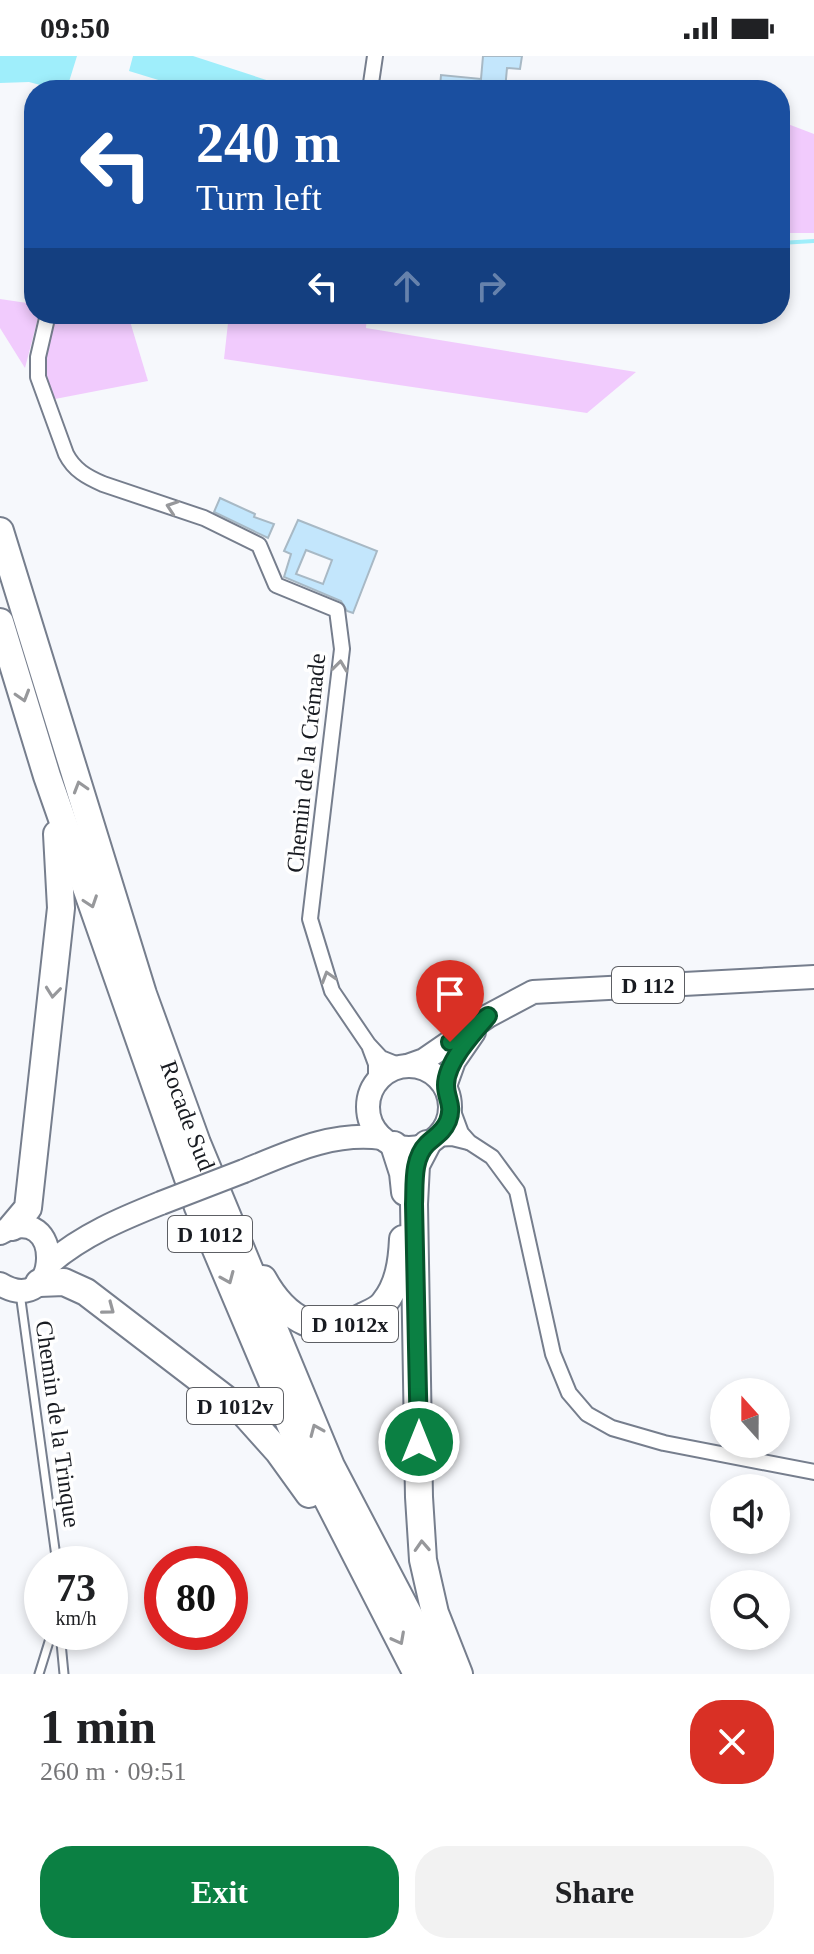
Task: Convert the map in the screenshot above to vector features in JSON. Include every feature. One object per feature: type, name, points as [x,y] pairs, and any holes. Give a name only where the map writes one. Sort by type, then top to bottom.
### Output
[{"type":"highway","name":"Rocade Sud","points":[[0,531],[143,994],[226,1217],[331,1466],[440,1674]]},
{"type":"highway","name":"Rocade Sud","points":[[0,622],[47,776],[198,1207],[295,1436],[417,1674]]},
{"type":"highway","points":[[15,1230],[28,1208],[61,908],[59,843],[47,776]]},
{"type":"highway","name":"D 1012x","points":[[226,1217],[274,1298],[297,1318],[322,1328],[348,1325],[383,1305],[402,1263],[406,1202],[403,1173],[388,1142]]},
{"type":"highway","points":[[431,1142],[416,1165],[414,1204],[421,1528],[423,1560],[435,1613],[459,1674]]},
{"type":"highway","name":"D 1012v","points":[[19,1283],[64,1282],[86,1292],[244,1413],[290,1466],[376,1596]]},
{"type":"main road","name":"D 112","points":[[406,1066],[436,1053],[488,1016],[533,992],[814,978]]},
{"type":"main road","name":"D 112","points":[[448,1096],[462,1049],[488,1016]]},
{"type":"main road","points":[[19,1283],[69,1247],[110,1223],[311,1144],[349,1121],[392,1069],[406,1066],[430,1071],[448,1096],[443,1130],[431,1142],[416,1148],[357,1137],[311,1144]]},
{"type":"main road","points":[[373,1089],[370,1119],[388,1142]]},
{"type":"main road","points":[[15,1230],[66,1232],[110,1223]]},
{"type":"main road","points":[[15,1230],[45,1241],[19,1283]]},
{"type":"street","points":[[371,80],[375,56]]},
{"type":"street","name":"Chemin de la Crémade","points":[[46,324],[37,369],[40,387],[69,460],[80,472],[103,484],[204,518],[259,545],[276,585],[337,610],[342,649],[310,919],[332,991],[368,1044]]},
{"type":"street","points":[[368,1044],[381,1058],[406,1066]]},
{"type":"street","points":[[368,1044],[376,1064],[373,1089]]},
{"type":"street","points":[[448,1096],[455,1122],[469,1142]]},
{"type":"street","points":[[431,1142],[452,1138],[469,1142],[492,1157],[517,1191],[553,1354],[569,1393],[587,1414],[612,1428],[664,1443],[814,1472]]},
{"type":"lane","name":"Chemin de la Trinque","points":[[19,1283],[55,1546]]},
{"type":"lane","points":[[39,1674],[46,1650]]},
{"type":"lane","points":[[62,1650],[64,1674]]},
{"type":"shaded area","points":[[790,125],[814,134],[814,233],[790,233]]},
{"type":"shaded area","points":[[0,299],[24,303],[24,324],[36,324],[25,368],[0,328]]},
{"type":"shaded area","points":[[49,324],[131,324],[148,381],[55,399],[47,377],[46,347]]},
{"type":"shaded area","points":[[228,324],[366,324],[366,328],[636,372],[587,413],[224,359]]},
{"type":"water","points":[[0,56],[77,56],[70,80],[0,83]]},
{"type":"water","points":[[133,56],[193,56],[266,80],[158,80],[129,71]]},
{"type":"building","points":[[483,56],[522,56],[520,69],[507,68],[506,80],[441,80],[441,75],[481,79]]},
{"type":"building","points":[[220,498],[274,524],[268,538],[214,512]]},
{"type":"building","points":[[298,520],[377,551],[353,613],[347,611],[341,601],[284,577],[291,554],[284,551]],"holes":[[[306,550],[332,560],[323,584],[296,574]]]},
{"type":"waterway","points":[[790,242],[814,241]]},
{"type":"route","points":[[419,1442],[414,1204],[416,1165],[427,1144],[443,1130],[449,1119],[451,1106],[445,1086],[454,1061],[488,1016],[450,1042]]}]
